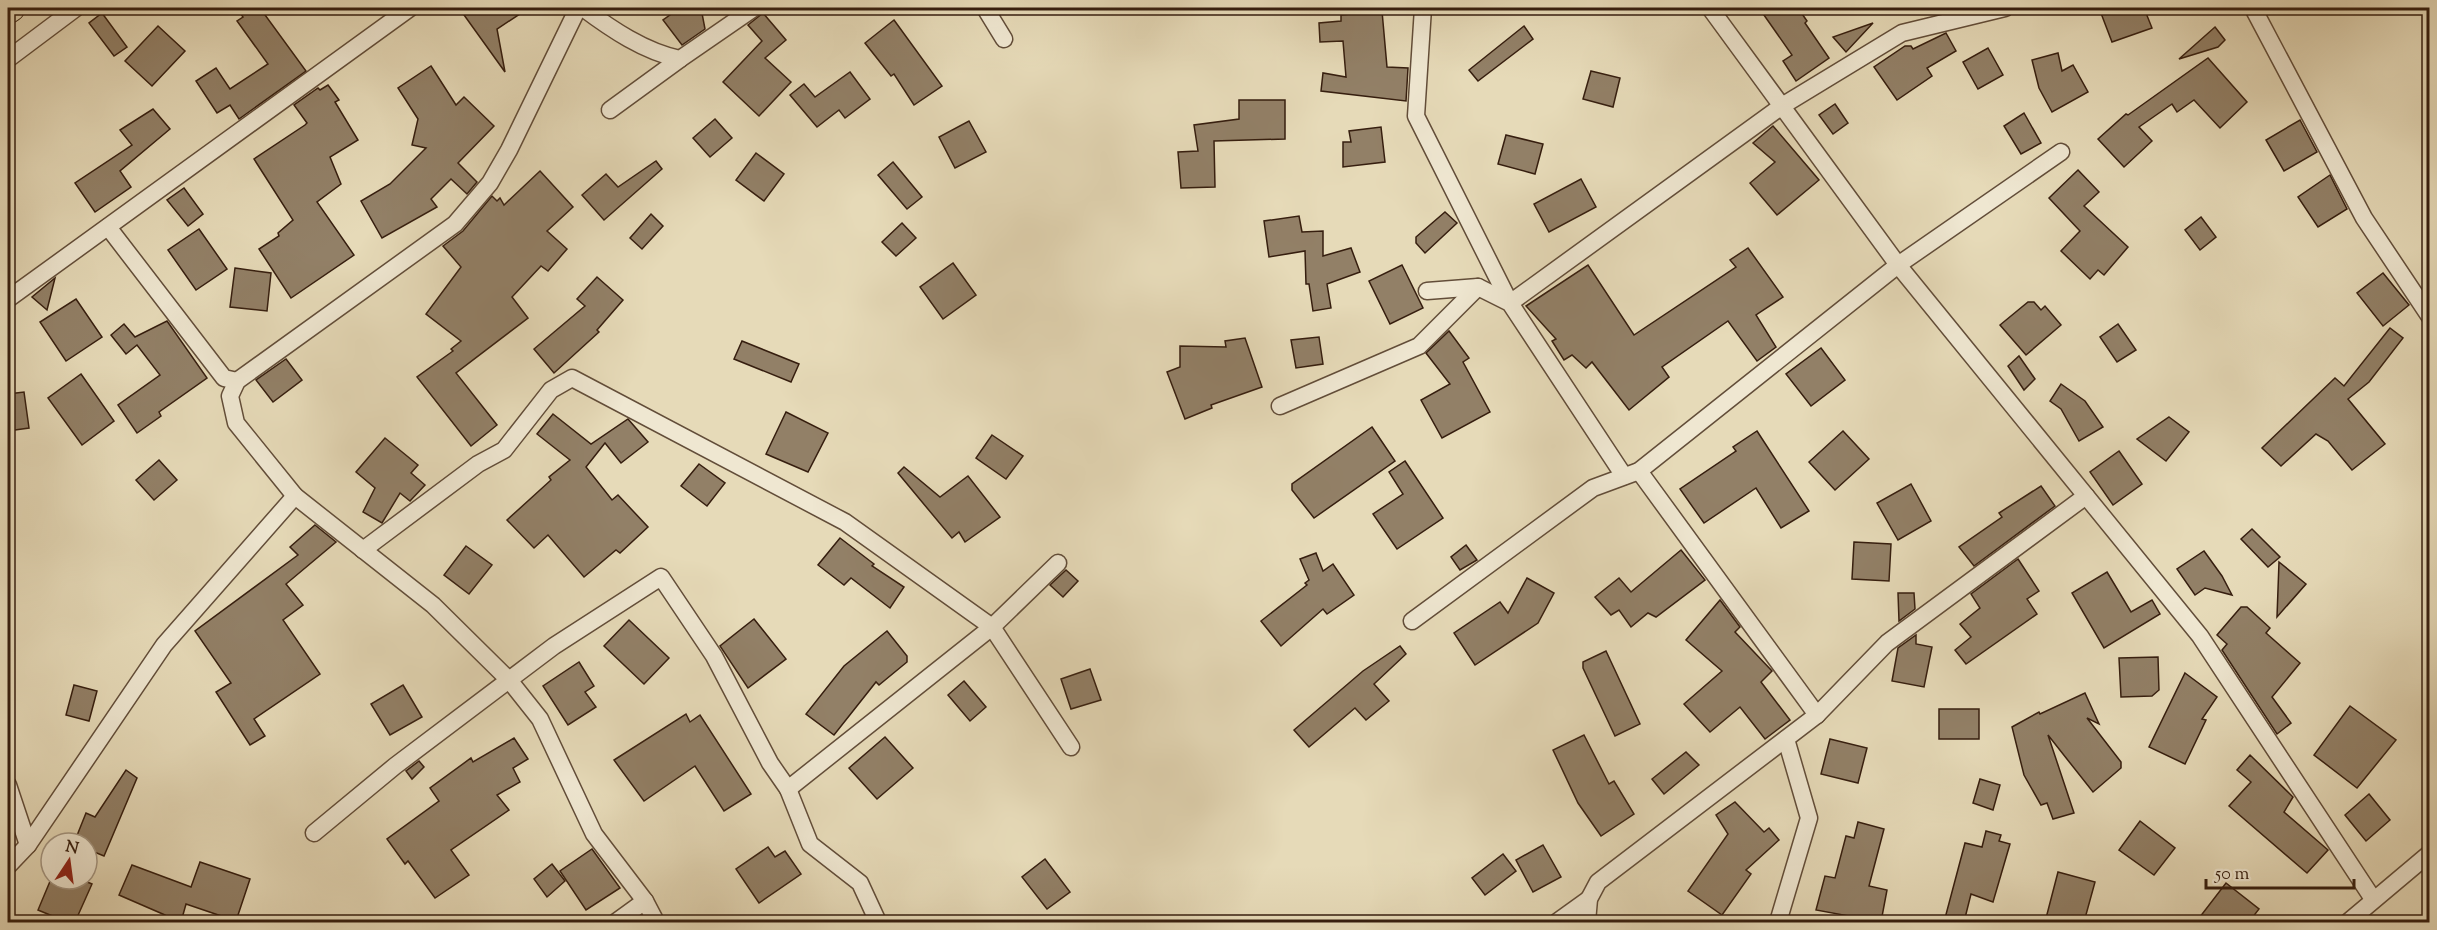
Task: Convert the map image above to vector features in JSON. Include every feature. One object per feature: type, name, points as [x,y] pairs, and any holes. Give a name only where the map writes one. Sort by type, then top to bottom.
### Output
[{"type":"street","points":[[8,59],[76,8]]},
{"type":"street","points":[[8,299],[410,8]]},
{"type":"street","points":[[578,8],[509,150],[490,183],[455,224],[237,381],[230,396],[236,423],[295,496],[433,605],[509,680],[540,719],[594,834],[645,901],[656,922]]},
{"type":"street","points":[[583,8],[608,27],[667,56],[680,59]]},
{"type":"street","points":[[610,110],[754,8]]},
{"type":"street","points":[[985,8],[1004,39]]},
{"type":"street","points":[[1423,8],[1416,116],[1510,303],[1631,474],[1817,715]]},
{"type":"street","points":[[1710,8],[1898,265],[2200,636],[2373,899]]},
{"type":"street","points":[[1510,303],[1782,106],[1902,33],[2005,8]]},
{"type":"street","points":[[2253,8],[2364,218],[2430,317]]},
{"type":"street","points":[[1412,621],[1593,488],[1631,474],[1898,265],[2061,152]]},
{"type":"street","points":[[108,227],[224,378],[237,381]]},
{"type":"street","points":[[1427,291],[1478,287],[1510,303]]},
{"type":"street","points":[[1280,406],[1419,346],[1478,287]]},
{"type":"street","points":[[363,550],[478,464],[504,450],[551,390],[572,378],[845,522],[992,627],[1071,747]]},
{"type":"street","points":[[8,866],[28,845],[164,645],[295,496]]},
{"type":"street","points":[[1587,922],[1589,899],[1598,882],[1817,715],[1887,643],[2086,496]]},
{"type":"street","points":[[788,789],[992,627],[1058,563]]},
{"type":"street","points":[[314,833],[395,766],[554,646],[661,577],[714,656],[770,763],[788,789],[810,844],[860,883],[878,922]]},
{"type":"street","points":[[1778,922],[1809,818],[1786,739]]},
{"type":"street","points":[[8,785],[28,845]]},
{"type":"street","points":[[2348,921],[2430,853]]},
{"type":"street","points":[[1557,922],[1589,899]]},
{"type":"street","points":[[616,922],[645,901]]},
{"type":"building","points":[[237,8],[260,8],[306,71],[239,119],[230,105],[217,113],[196,81],[216,68],[230,89],[268,64],[237,21],[243,17]]},
{"type":"building","points":[[459,8],[529,8],[497,29],[505,72]]},
{"type":"building","points":[[680,8],[701,8],[705,29],[682,45],[663,20]]},
{"type":"building","points":[[1759,8],[1798,8],[1807,21],[1805,23],[1829,58],[1796,81],[1783,61],[1792,55]]},
{"type":"building","points":[[2099,8],[2144,8],[2152,28],[2112,42]]},
{"type":"building","points":[[1382,11],[1387,67],[1408,68],[1406,101],[1321,91],[1323,73],[1346,77],[1343,41],[1320,42],[1319,23],[1341,21],[1341,15]]},
{"type":"building","points":[[102,13],[127,47],[114,56],[89,23]]},
{"type":"building","points":[[763,13],[786,40],[765,58],[791,82],[759,116],[723,82],[762,41],[748,25]]},
{"type":"building","points":[[894,20],[942,86],[914,105],[894,74],[891,76],[865,43]]},
{"type":"building","points":[[1873,23],[1846,52],[1833,37]]},
{"type":"building","points":[[158,26],[185,51],[152,86],[125,61]]},
{"type":"building","points":[[1524,26],[1533,39],[1478,81],[1469,70]]},
{"type":"building","points":[[2215,27],[2225,40],[2218,47],[2179,59]]},
{"type":"building","points":[[1946,33],[1956,51],[1927,68],[1932,76],[1897,100],[1874,67],[1905,46],[1911,46],[1913,49]]},
{"type":"building","points":[[1988,48],[2003,75],[1978,89],[1963,62]]},
{"type":"building","points":[[2058,53],[2062,71],[2073,65],[2088,92],[2052,112],[2039,88],[2032,60]]},
{"type":"building","points":[[2208,58],[2247,102],[2220,128],[2194,100],[2177,112],[2172,104],[2139,127],[2152,141],[2124,167],[2098,139],[2126,114],[2128,115]]},
{"type":"building","points":[[431,66],[456,105],[464,97],[494,126],[458,163],[477,182],[467,194],[451,179],[431,199],[437,207],[382,238],[361,201],[390,184],[426,148],[412,145],[418,119],[398,88]]},
{"type":"building","points":[[1591,71],[1620,78],[1613,107],[1583,99]]},
{"type":"building","points":[[850,72],[870,99],[845,118],[839,110],[817,127],[790,95],[804,84],[815,97]]},
{"type":"building","points":[[328,85],[339,100],[335,102],[358,140],[330,157],[341,184],[317,202],[354,255],[291,298],[259,249],[279,236],[278,233],[293,220],[254,159],[307,123],[294,105],[318,88],[320,90]]},
{"type":"building","points":[[1239,100],[1285,100],[1285,139],[1214,141],[1215,187],[1181,188],[1178,152],[1198,151],[1194,125],[1239,119]]},
{"type":"building","points":[[1835,104],[1848,123],[1833,134],[1819,115]]},
{"type":"building","points":[[153,109],[170,129],[120,171],[131,187],[95,212],[75,183],[132,145],[120,130]]},
{"type":"building","points":[[2024,113],[2041,143],[2021,154],[2004,126]]},
{"type":"building","points":[[715,119],[732,138],[710,157],[693,138]]},
{"type":"building","points":[[2300,120],[2317,152],[2284,171],[2266,140]]},
{"type":"building","points":[[969,121],[986,152],[955,168],[939,137]]},
{"type":"building","points":[[1773,126],[1819,180],[1777,215],[1750,183],[1775,162],[1753,143]]},
{"type":"building","points":[[1381,127],[1385,162],[1343,167],[1343,142],[1351,142],[1349,131]]},
{"type":"building","points":[[1506,135],[1543,144],[1535,174],[1498,164]]},
{"type":"building","points":[[756,153],[784,174],[764,201],[736,180]]},
{"type":"building","points":[[656,161],[662,169],[604,220],[582,195],[606,174],[618,187]]},
{"type":"building","points":[[893,162],[922,197],[907,209],[878,175]]},
{"type":"building","points":[[2078,170],[2099,192],[2084,206],[2128,247],[2104,275],[2098,270],[2090,279],[2061,251],[2080,231],[2049,198]]},
{"type":"building","points":[[540,171],[573,207],[547,231],[567,249],[548,271],[541,266],[512,297],[528,318],[456,373],[497,425],[471,446],[417,377],[453,351],[451,349],[461,341],[426,314],[461,267],[443,246],[463,231],[492,196],[497,201],[500,198],[504,205]]},
{"type":"building","points":[[2330,175],[2347,209],[2318,227],[2298,197]]},
{"type":"building","points":[[1581,179],[1596,207],[1549,232],[1534,204]]},
{"type":"building","points":[[184,188],[203,214],[188,226],[167,200]]},
{"type":"building","points":[[1445,212],[1457,223],[1425,253],[1416,243],[1416,237]]},
{"type":"building","points":[[651,214],[663,226],[642,249],[630,238]]},
{"type":"building","points":[[1299,216],[1302,232],[1323,231],[1323,256],[1351,248],[1360,272],[1327,284],[1331,308],[1313,311],[1309,284],[1306,284],[1305,251],[1269,257],[1264,221]]},
{"type":"building","points":[[2201,217],[2216,237],[2200,250],[2185,230]]},
{"type":"building","points":[[902,223],[916,238],[896,256],[882,242]]},
{"type":"building","points":[[199,229],[227,269],[196,290],[168,250]]},
{"type":"building","points":[[1748,248],[1783,297],[1756,315],[1776,347],[1757,361],[1728,321],[1662,367],[1669,377],[1629,410],[1592,362],[1586,368],[1572,355],[1564,360],[1552,341],[1556,339],[1526,306],[1588,265],[1634,335],[1736,267],[1730,260]]},
{"type":"building","points":[[953,263],[976,295],[943,319],[920,287]]},
{"type":"building","points":[[1402,265],[1423,308],[1390,324],[1369,281]]},
{"type":"building","points":[[235,268],[271,273],[267,311],[230,307]]},
{"type":"building","points":[[2383,273],[2409,305],[2383,326],[2357,293]]},
{"type":"building","points":[[597,277],[623,300],[597,330],[599,332],[554,373],[534,349],[585,306],[577,299]]},
{"type":"building","points":[[55,278],[47,310],[32,297]]},
{"type":"building","points":[[76,299],[102,337],[66,361],[40,322]]},
{"type":"building","points":[[2028,302],[2034,302],[2041,310],[2045,306],[2061,325],[2026,355],[2000,325]]},
{"type":"building","points":[[167,321],[207,378],[159,412],[161,416],[137,433],[118,405],[160,375],[137,345],[126,354],[111,335],[124,324],[135,337]]},
{"type":"building","points":[[2118,324],[2136,350],[2117,362],[2100,337]]},
{"type":"building","points":[[2390,328],[2403,338],[2369,382],[2348,399],[2385,444],[2352,470],[2328,441],[2316,434],[2281,466],[2262,448],[2335,378],[2344,386]]},
{"type":"building","points":[[1449,331],[1469,358],[1463,362],[1490,412],[1442,438],[1421,400],[1450,384],[1426,353]]},
{"type":"building","points":[[1319,337],[1323,364],[1296,368],[1291,340]]},
{"type":"building","points":[[1245,338],[1262,387],[1211,405],[1212,408],[1185,419],[1167,372],[1180,367],[1180,346],[1226,347],[1225,341]]},
{"type":"building","points":[[742,341],[799,364],[791,382],[734,359]]},
{"type":"building","points":[[1821,348],[1845,380],[1811,406],[1786,374]]},
{"type":"building","points":[[2019,356],[2035,379],[2024,390],[2008,366]]},
{"type":"building","points":[[286,359],[302,380],[273,402],[256,380]]},
{"type":"building","points":[[81,374],[114,421],[82,445],[48,398]]},
{"type":"building","points":[[2061,384],[2085,401],[2103,427],[2079,441],[2061,409],[2050,401]]},
{"type":"building","points":[[24,392],[29,428],[8,431],[8,394]]},
{"type":"building","points":[[786,412],[828,433],[808,472],[766,454]]},
{"type":"building","points":[[553,414],[591,444],[628,419],[648,442],[621,463],[605,443],[586,467],[612,500],[618,495],[648,527],[620,553],[616,550],[584,577],[548,535],[534,548],[507,520],[551,480],[549,477],[570,460],[537,434]]},
{"type":"building","points":[[2169,417],[2189,432],[2166,461],[2137,439]]},
{"type":"building","points":[[1372,427],[1395,461],[1314,518],[1292,490],[1292,484]]},
{"type":"building","points":[[1757,431],[1809,511],[1781,528],[1756,488],[1704,523],[1680,489],[1736,451],[1733,447]]},
{"type":"building","points":[[1843,431],[1869,459],[1835,490],[1809,462]]},
{"type":"building","points":[[992,435],[1023,456],[1006,479],[976,458]]},
{"type":"building","points":[[385,438],[418,465],[411,473],[425,485],[410,501],[400,493],[382,523],[363,512],[375,488],[356,472]]},
{"type":"building","points":[[2119,451],[2142,484],[2113,505],[2090,472]]},
{"type":"building","points":[[159,460],[177,480],[154,500],[136,480]]},
{"type":"building","points":[[1405,461],[1443,518],[1397,549],[1373,514],[1403,494],[1389,472]]},
{"type":"building","points":[[699,464],[725,483],[707,506],[681,486]]},
{"type":"building","points":[[904,467],[940,497],[968,476],[1000,517],[965,542],[959,532],[952,538],[898,473]]},
{"type":"building","points":[[1911,484],[1931,521],[1898,540],[1877,503]]},
{"type":"building","points":[[2041,486],[2055,506],[1974,566],[1959,547],[2002,517],[1999,513]]},
{"type":"building","points":[[315,525],[336,542],[286,584],[303,605],[283,620],[320,674],[254,719],[265,736],[250,745],[216,692],[231,683],[195,631],[298,555],[290,547]]},
{"type":"building","points":[[2252,529],[2280,557],[2268,567],[2241,539]]},
{"type":"building","points":[[840,538],[874,564],[872,566],[904,587],[890,608],[851,578],[844,585],[818,565]]},
{"type":"building","points":[[1854,542],[1891,544],[1889,581],[1852,579]]},
{"type":"building","points":[[1466,545],[1477,560],[1460,570],[1451,557]]},
{"type":"building","points":[[466,546],[492,565],[469,594],[444,575]]},
{"type":"building","points":[[1681,550],[1705,580],[1656,617],[1648,613],[1631,627],[1619,610],[1611,615],[1595,597],[1619,578],[1631,592]]},
{"type":"building","points":[[2204,551],[2232,595],[2205,588],[2195,595],[2177,569]]},
{"type":"building","points":[[1316,553],[1323,571],[1333,564],[1354,595],[1327,614],[1323,609],[1281,646],[1261,621],[1307,585],[1305,583],[1309,580],[1300,559]]},
{"type":"building","points":[[2018,559],[2039,591],[2027,599],[2037,614],[1966,664],[1955,650],[1971,637],[1960,624],[1980,608],[1971,594]]},
{"type":"building","points":[[2279,562],[2306,584],[2277,617]]},
{"type":"building","points":[[1066,570],[1078,581],[1063,597],[1050,585]]},
{"type":"building","points":[[2107,572],[2131,612],[2152,600],[2160,614],[2104,648],[2072,593]]},
{"type":"building","points":[[1527,578],[1554,593],[1538,623],[1475,665],[1454,633],[1500,602],[1508,613]]},
{"type":"building","points":[[1898,593],[1914,593],[1915,609],[1899,621]]},
{"type":"building","points":[[1720,600],[1740,627],[1735,632],[1772,671],[1761,682],[1790,720],[1765,739],[1740,707],[1710,732],[1684,704],[1722,671],[1686,640]]},
{"type":"building","points":[[2241,607],[2247,607],[2270,628],[2266,633],[2300,663],[2272,697],[2291,723],[2277,734],[2222,650],[2227,644],[2217,635]]},
{"type":"building","points":[[754,619],[786,659],[748,688],[720,646]]},
{"type":"building","points":[[629,620],[669,658],[644,684],[604,646]]},
{"type":"building","points":[[887,631],[907,656],[907,662],[879,685],[876,682],[834,735],[806,714],[844,666]]},
{"type":"building","points":[[1916,635],[1916,644],[1932,647],[1924,687],[1892,681],[1898,648]]},
{"type":"building","points":[[1400,646],[1406,654],[1374,684],[1389,701],[1366,720],[1355,708],[1309,747],[1294,730],[1363,671]]},
{"type":"building","points":[[1606,651],[1640,724],[1615,736],[1583,668],[1583,662]]},
{"type":"building","points":[[2158,657],[2159,690],[2152,696],[2121,697],[2119,658]]},
{"type":"building","points":[[579,662],[594,686],[585,692],[596,707],[568,725],[543,686]]},
{"type":"building","points":[[1090,669],[1101,700],[1071,709],[1061,679]]},
{"type":"building","points":[[2185,673],[2217,697],[2202,719],[2206,720],[2185,764],[2149,747]]},
{"type":"building","points":[[964,681],[986,707],[970,721],[948,695]]},
{"type":"building","points":[[74,685],[97,691],[89,721],[66,715]]},
{"type":"building","points":[[403,685],[422,717],[390,735],[371,704]]},
{"type":"building","points":[[2085,693],[2099,724],[2087,718],[2121,762],[2121,768],[2093,792],[2048,735],[2074,813],[2053,819],[2047,803],[2041,805],[2024,775],[2012,727],[2039,712],[2040,714]]},
{"type":"building","points":[[2350,706],[2396,740],[2357,788],[2314,755]]},
{"type":"building","points":[[1939,709],[1979,709],[1979,739],[1939,739]]},
{"type":"building","points":[[686,714],[690,722],[700,715],[751,794],[724,811],[695,766],[644,801],[614,760]]},
{"type":"building","points":[[1584,735],[1609,784],[1614,781],[1634,814],[1601,836],[1578,803],[1553,750]]},
{"type":"building","points":[[885,737],[913,768],[877,799],[849,768]]},
{"type":"building","points":[[514,738],[528,759],[513,768],[520,782],[497,795],[509,810],[451,850],[469,875],[435,898],[408,861],[405,864],[387,839],[439,801],[430,788],[471,758],[473,762]]},
{"type":"building","points":[[1830,739],[1867,748],[1858,783],[1821,774]]},
{"type":"building","points":[[1686,752],[1699,765],[1664,794],[1652,779]]},
{"type":"building","points":[[2250,755],[2293,797],[2284,812],[2328,850],[2307,873],[2229,806],[2251,782],[2237,770]]},
{"type":"building","points":[[419,761],[424,767],[412,779],[406,771]]},
{"type":"building","points":[[126,770],[137,778],[104,856],[99,854],[99,831],[79,831],[86,813],[95,817]]},
{"type":"building","points":[[1980,779],[2000,785],[1993,810],[1973,803]]},
{"type":"building","points":[[2369,794],[2390,820],[2366,841],[2345,815]]},
{"type":"building","points":[[1735,802],[1764,832],[1769,828],[1779,840],[1746,870],[1751,874],[1722,915],[1688,891],[1728,834],[1716,815]]},
{"type":"building","points":[[2140,821],[2175,848],[2154,875],[2119,850]]},
{"type":"building","points":[[1858,822],[1884,829],[1869,886],[1887,890],[1881,922],[1816,910],[1825,876],[1835,878],[1846,836],[1854,838]]},
{"type":"building","points":[[1986,831],[2001,835],[1999,841],[2010,844],[1993,902],[1971,894],[1964,922],[1944,922],[1965,843],[1982,847]]},
{"type":"building","points":[[1543,845],[1561,877],[1533,892],[1516,860]]},
{"type":"building","points":[[768,847],[775,857],[785,851],[801,874],[759,903],[736,869]]},
{"type":"building","points":[[592,849],[620,888],[586,910],[560,871]]},
{"type":"building","points":[[1503,854],[1516,871],[1485,895],[1472,878]]},
{"type":"building","points":[[1045,859],[1070,892],[1047,909],[1022,877]]},
{"type":"building","points":[[200,862],[250,879],[236,921],[186,904],[181,922],[163,922],[165,915],[119,895],[132,865],[191,887]]},
{"type":"building","points":[[552,864],[565,881],[547,897],[534,879]]},
{"type":"building","points":[[2058,872],[2095,882],[2084,922],[2045,922]]},
{"type":"building","points":[[2226,883],[2259,909],[2249,922],[2196,922]]},
{"type":"building","points":[[46,891],[89,891],[75,922],[67,922],[38,910]]}]
